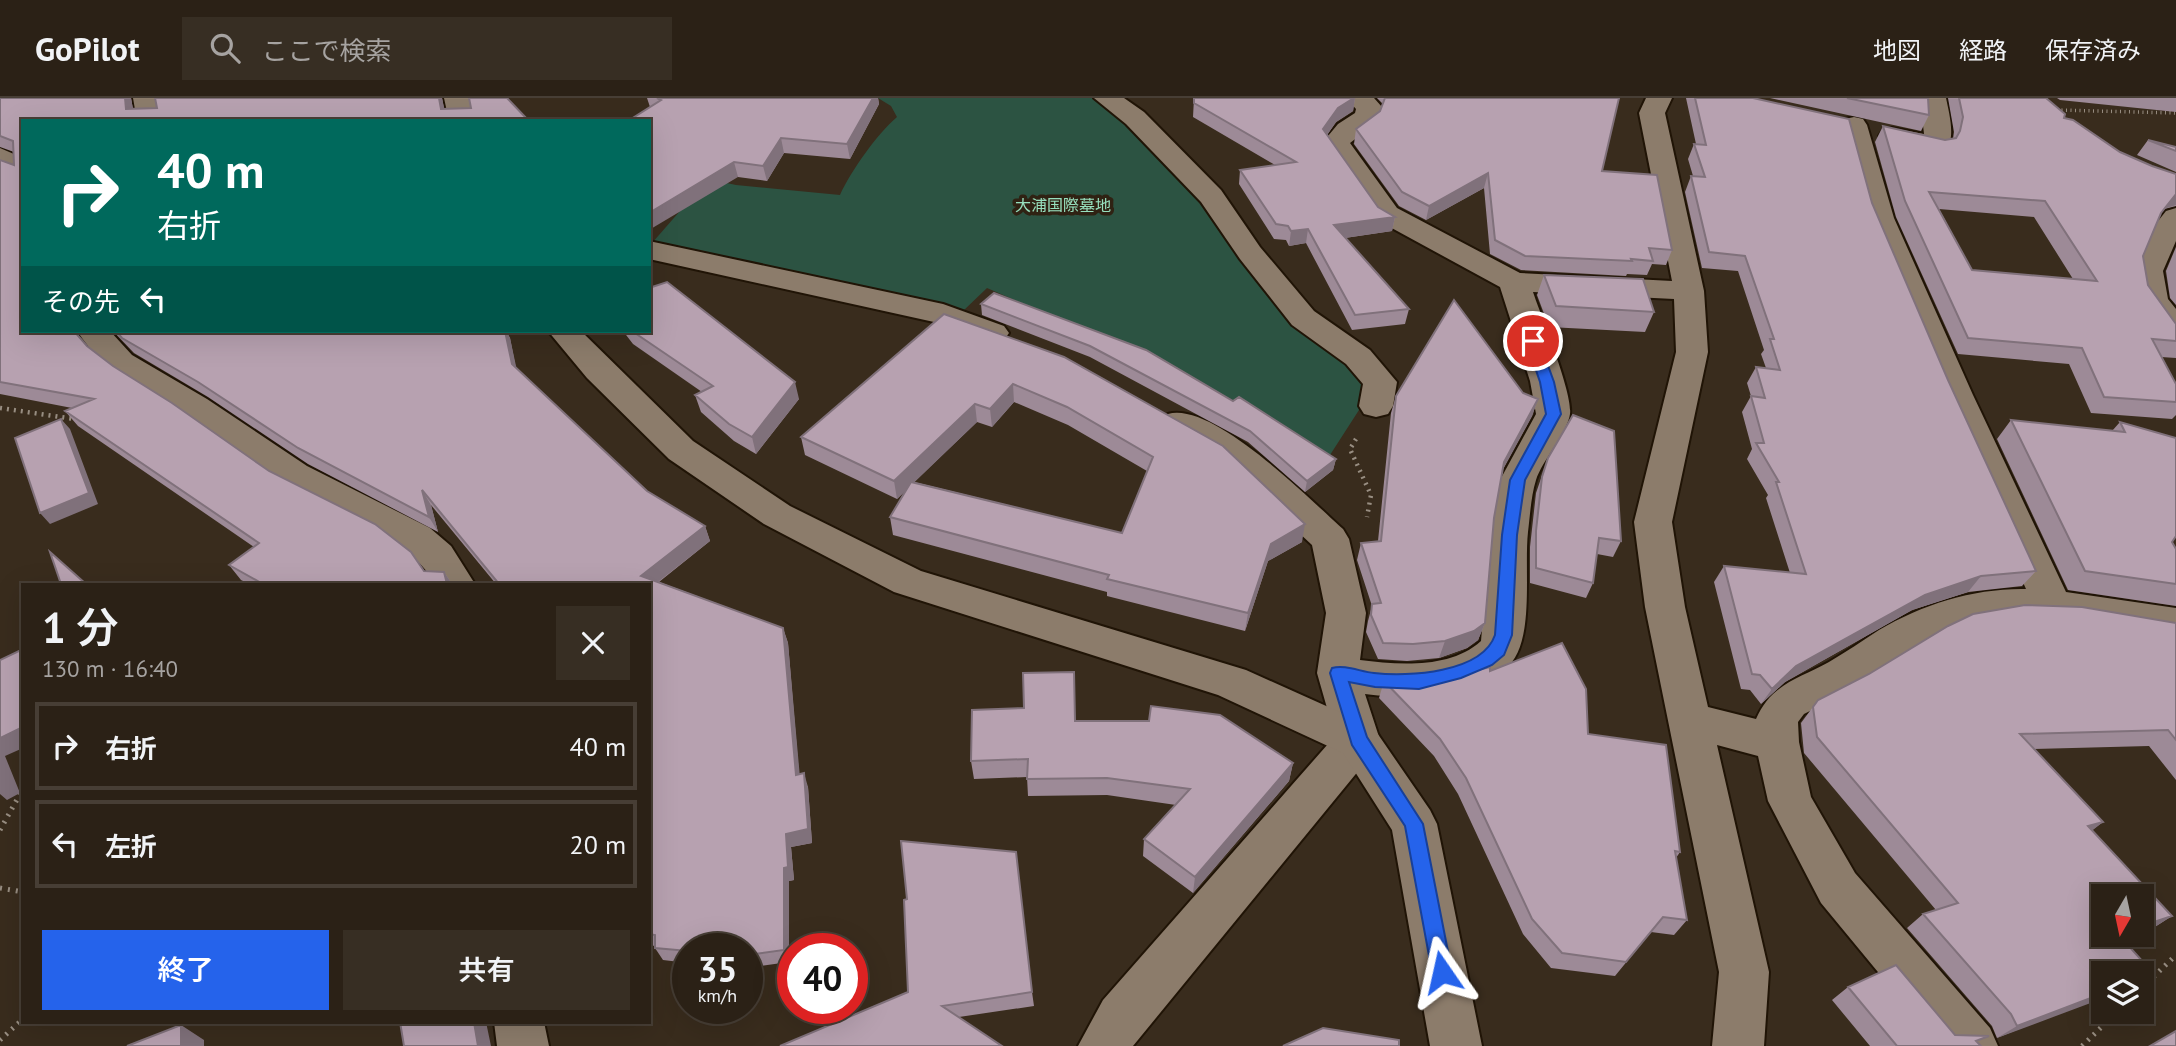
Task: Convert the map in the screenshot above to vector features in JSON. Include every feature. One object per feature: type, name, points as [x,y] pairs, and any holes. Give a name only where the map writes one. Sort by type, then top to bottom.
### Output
[{"type":"street","points":[[146,98],[149,119]]},
{"type":"street","points":[[457,98],[462,119]]},
{"type":"street","points":[[1107,98],[1135,118],[1211,195],[1250,253],[1303,318],[1358,357],[1380,382],[1376,406]]},
{"type":"street","points":[[1359,98],[1369,107],[1367,117],[1347,130],[1336,142],[1387,214],[1514,282],[1689,291]]},
{"type":"street","points":[[1659,98],[1652,113],[1689,291],[1692,352],[1653,522],[1665,607],[1744,972],[1738,1046]]},
{"type":"street","points":[[1933,98],[1937,116],[1937,145],[1841,122],[1956,395],[2053,605]]},
{"type":"street","points":[[0,156],[21,169]]},
{"type":"street","points":[[2176,217],[2166,230],[2148,271],[2153,299],[2176,332]]},
{"type":"street","points":[[651,250],[943,314],[1016,342]]},
{"type":"street","points":[[1338,673],[1375,680],[1419,682],[1455,673],[1486,660],[1498,650],[1503,635],[1509,535],[1517,480],[1553,414],[1547,382],[1514,282]]},
{"type":"street","points":[[95,333],[120,362],[195,407],[294,475],[417,538],[438,556],[455,583]]},
{"type":"street","points":[[566,333],[599,370],[681,450],[777,515],[908,582],[1231,682],[1359,740]]},
{"type":"street","points":[[1150,406],[1235,453],[1330,539],[1346,613],[1338,673],[1359,740],[1414,824],[1456,1046]]},
{"type":"street","points":[[1972,1046],[1838,888],[1790,801],[1777,742],[1777,718],[1789,702],[1845,673],[1896,640],[1952,614],[2001,604],[2053,605],[2176,624]]},
{"type":"street","points":[[1691,721],[1777,742]]},
{"type":"street","points":[[1104,1046],[1121,1018],[1359,740]]},
{"type":"street","points":[[519,1024],[523,1046]]},
{"type":"path","points":[[2052,111],[2137,110],[2176,113]]},
{"type":"path","points":[[0,408],[79,420]]},
{"type":"path","points":[[1350,449],[1371,495]]},
{"type":"path","points":[[0,830],[21,793]]},
{"type":"path","points":[[0,888],[21,892]]},
{"type":"path","points":[[2154,976],[2176,955]]},
{"type":"path","points":[[0,1040],[21,1021]]},
{"type":"path","points":[[2082,1046],[2105,1024]]},
{"type":"green space","name":"大浦国際墓地","points":[[878,98],[1097,98],[1126,117],[1357,366],[1366,389],[1359,410],[1330,455],[1161,367],[987,288],[963,311],[931,300],[652,243],[708,179],[736,185],[840,195],[865,153],[897,117],[891,106]]},
{"type":"building","points":[[0,98],[125,98],[126,109],[157,108],[155,98],[439,98],[441,109],[471,108],[469,98],[507,98],[527,119],[21,119],[21,333],[76,333],[87,346],[113,366],[172,403],[269,471],[375,524],[411,552],[424,571],[444,572],[447,583],[261,583],[229,565],[259,543],[65,411],[94,399],[0,382],[0,160],[14,165],[13,141],[0,136]]},
{"type":"building","points":[[657,98],[873,98],[847,144],[781,138],[763,166],[734,162],[651,212],[651,119],[631,119],[661,100]]},
{"type":"building","points":[[1194,98],[1354,98],[1338,108],[1323,129],[1378,207],[1395,217],[1334,225],[1409,309],[1355,315],[1308,229],[1291,231],[1288,226],[1276,224],[1240,170],[1296,162],[1194,103]]},
{"type":"building","points":[[1385,98],[1619,98],[1602,171],[1657,175],[1672,250],[1649,248],[1653,261],[1525,256],[1495,240],[1488,173],[1429,206],[1402,192],[1356,129],[1380,111]]},
{"type":"building","points":[[1695,98],[1753,98],[1849,119],[1872,203],[1948,380],[2036,571],[1981,576],[1925,595],[1796,666],[1772,689],[1760,675],[1752,674],[1724,566],[1806,574],[1776,482],[1779,482],[1756,443],[1764,443],[1751,396],[1765,398],[1756,367],[1780,370],[1770,339],[1774,339],[1745,256],[1709,252],[1691,176],[1705,177],[1694,144],[1706,145]]},
{"type":"building","points":[[1847,98],[1928,98],[1929,115]]},
{"type":"building","points":[[1959,98],[2046,98],[2065,114],[2064,118],[2073,120],[2120,152],[2176,174],[2176,194],[2161,213],[2143,256],[2148,285],[2176,324],[2176,341],[2152,339],[2176,384],[2176,402],[2104,397],[2082,348],[1968,338],[1905,201],[1883,126],[1945,140],[1956,138],[1963,117]],"holes":[[[1929,192],[2045,201],[2097,281],[1972,270]]]},
{"type":"building","points":[[2148,140],[2176,147],[2176,151]]},
{"type":"building","points":[[1544,275],[1643,279],[1654,312],[1556,306]]},
{"type":"building","points":[[667,282],[795,382],[752,437],[729,424],[695,395],[713,386],[635,333],[651,333],[651,287]]},
{"type":"building","points":[[994,293],[1146,350],[1233,401],[1239,397],[1336,459],[1307,481],[1250,431],[1090,346],[981,304]]},
{"type":"building","points":[[1454,300],[1523,393],[1538,399],[1504,462],[1494,518],[1485,623],[1474,631],[1445,641],[1383,643],[1371,615],[1372,604],[1381,603],[1361,543],[1381,541],[1396,396]]},
{"type":"building","points":[[944,314],[1064,357],[1223,446],[1305,524],[1271,544],[1248,613],[1107,579],[1109,575],[890,517],[911,482],[1122,533],[1153,457],[1067,407],[1013,384],[990,409],[975,404],[894,481],[801,437]]},
{"type":"building","points":[[118,333],[505,333],[512,364],[647,491],[705,526],[641,576],[783,628],[796,775],[804,773],[808,829],[786,834],[788,867],[784,868],[784,933],[777,933],[777,951],[763,953],[763,933],[672,933],[672,950],[655,948],[655,935],[651,934],[651,583],[498,583],[422,490],[429,517],[298,448]]},
{"type":"building","points":[[1573,415],[1614,431],[1621,541],[1599,538],[1593,583],[1536,568],[1536,531],[1542,477],[1548,458]]},
{"type":"building","points":[[61,419],[89,493],[40,513],[15,438]]},
{"type":"building","points":[[2011,420],[2125,432],[2120,422],[2176,438],[2176,536],[2172,542],[2176,549],[2176,584],[2085,571]]},
{"type":"building","points":[[50,552],[85,583],[61,583]]},
{"type":"building","points":[[2025,605],[2082,607],[2176,623],[2176,740],[2168,730],[2020,734],[2103,822],[2088,826],[2142,884],[2091,884],[2091,947],[2130,947],[2142,961],[2091,961],[2091,998],[2017,1026],[2011,1014],[1923,914],[1958,903],[1817,737],[1813,707],[1818,700],[1973,614]]},
{"type":"building","points":[[1562,643],[1586,689],[1588,734],[1666,745],[1680,852],[1675,851],[1687,920],[1663,917],[1626,962],[1562,953],[1532,919],[1466,778],[1440,739],[1384,681],[1450,677],[1490,667],[1490,671]]},
{"type":"building","points":[[21,650],[21,728],[0,738],[0,660]]},
{"type":"building","points":[[1074,672],[1075,721],[1149,721],[1151,706],[1220,715],[1293,763],[1195,877],[1144,839],[1190,789],[1107,778],[1027,779],[1028,759],[971,761],[972,710],[1024,708],[1023,673]]},
{"type":"building","points":[[901,841],[1016,852],[1032,992],[942,1006],[1002,1046],[780,1046],[832,1024],[868,1024],[868,1009],[908,992],[904,900],[907,899]]},
{"type":"building","points":[[2154,897],[2172,916],[2154,922]]},
{"type":"building","points":[[1896,965],[1955,1035],[1989,1036],[1976,1041],[1981,1046],[1897,1046],[1848,987]]},
{"type":"building","points":[[400,1024],[474,1024],[478,1046],[404,1046]]},
{"type":"building","points":[[181,1025],[181,1046],[127,1046]]},
{"type":"building","points":[[1323,1028],[1399,1040],[1399,1046],[1283,1046]]},
{"type":"building","points":[[2176,1031],[2176,1046],[2150,1046]]},
{"type":"route","points":[[1442,972],[1414,824],[1359,740],[1338,673],[1375,680],[1419,682],[1455,673],[1486,660],[1498,650],[1503,635],[1509,535],[1517,480],[1534,454],[1553,414],[1547,382],[1533,341]]}]
